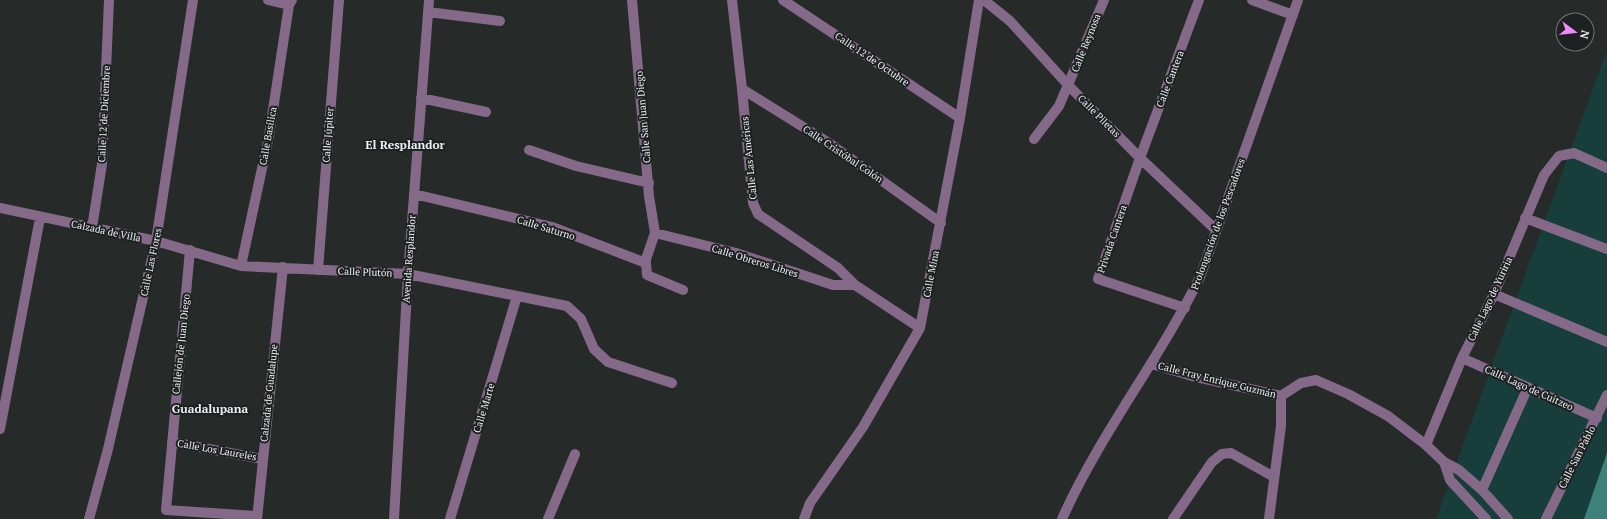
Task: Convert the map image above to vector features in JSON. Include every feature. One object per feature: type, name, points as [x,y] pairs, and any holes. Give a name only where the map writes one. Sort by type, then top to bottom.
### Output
[{"type":"street","name":"Calle 12 de Diciembre","points":[[92,228],[102,164],[109,0]]},
{"type":"street","name":"Calle Las Flores","points":[[89,519],[108,449],[156,241],[168,173],[193,0]]},
{"type":"street","points":[[268,0],[291,2]]},
{"type":"street","name":"Calle Júpiter","points":[[318,270],[339,0]]},
{"type":"street","name":"Avenida Resplandor","points":[[394,519],[408,274],[429,0]]},
{"type":"street","name":"Calle San Juan Diego","points":[[632,0],[655,233]]},
{"type":"street","name":"Calle Las Américas","points":[[732,0],[753,203],[758,214],[838,268],[855,285],[920,328]]},
{"type":"street","name":"Calle 12 de Octubre","points":[[783,0],[960,118]]},
{"type":"street","name":"Calle Mina","points":[[804,519],[810,503],[863,427],[920,328],[960,118],[979,0]]},
{"type":"street","name":"Calle Piletas","points":[[984,0],[1010,21],[1069,86],[1140,158],[1216,230]]},
{"type":"street","name":"Calle Reynosa","points":[[1034,139],[1059,106],[1069,86],[1104,0]]},
{"type":"street","name":"Calle Cantera","points":[[1140,158],[1199,0]]},
{"type":"street","points":[[1252,0],[1293,15]]},
{"type":"street","name":"Prolongación de los Pescadores","points":[[1062,519],[1075,491],[1185,308],[1200,277],[1298,0]]},
{"type":"street","name":"Calle Basílica","points":[[241,266],[270,136],[291,2]]},
{"type":"street","points":[[428,12],[500,21]]},
{"type":"street","name":"Calle Cristóbal Colón","points":[[742,89],[830,143],[941,223]]},
{"type":"street","points":[[421,98],[486,112]]},
{"type":"street","points":[[529,150],[576,166],[649,184]]},
{"type":"street","name":"Calle Lago de Yuriria","points":[[1426,445],[1462,358],[1494,294],[1544,175],[1559,156],[1574,153],[1607,168]]},
{"type":"street","name":"Privada Cantera","points":[[1140,158],[1098,279],[1185,308]]},
{"type":"street","name":"Calle Saturno","points":[[414,194],[552,227],[646,263]]},
{"type":"street","name":"Calzada de Villa","points":[[0,208],[40,218],[156,241],[241,266],[283,267]]},
{"type":"street","points":[[0,429],[40,218]]},
{"type":"street","points":[[1525,218],[1607,249]]},
{"type":"street","points":[[655,233],[646,259],[647,275],[683,290]]},
{"type":"street","name":"Calle Obreros Libres","points":[[655,233],[736,253],[832,285],[855,285]]},
{"type":"street","name":"Callejón de Juan Diego","points":[[190,250],[166,510],[257,518]]},
{"type":"street","name":"Calle Plutón","points":[[283,267],[408,274],[567,306],[581,319],[594,349],[608,362],[672,384]]},
{"type":"street","name":"Calzada de Guadalupe","points":[[257,518],[283,267]]},
{"type":"street","points":[[1494,294],[1607,342]]},
{"type":"street","name":"Calle Marte","points":[[450,519],[517,296]]},
{"type":"street","name":"Calle Lago de Cuitzeo","points":[[1462,358],[1597,418]]},
{"type":"street","name":"Calle Fray Enrique Guzmán","points":[[1152,364],[1192,376],[1281,396],[1301,383],[1316,380],[1348,394],[1388,416],[1426,445],[1444,462],[1460,470],[1482,490],[1508,519]]},
{"type":"street","points":[[1482,490],[1528,387]]},
{"type":"street","name":"Calle San Pablo","points":[[1546,519],[1607,395]]},
{"type":"street","points":[[1269,519],[1281,426],[1281,396]]},
{"type":"street","name":"Calle Los Laureles","points":[[172,442],[262,459]]},
{"type":"street","points":[[1173,519],[1212,462],[1222,454],[1231,453],[1274,477]]},
{"type":"street","points":[[548,519],[575,454]]},
{"type":"street","name":"Calle Fray Enrique Guzmán","points":[[1444,462],[1450,480],[1486,519]]},
{"type":"shaded area","points":[[1607,50],[1607,519],[1436,519]]},
{"type":"shaded area","points":[[1607,453],[1607,519],[1584,519]]},
{"type":"district","name":"El Resplandor","points":[[405,144]]},
{"type":"district","name":"Guadalupana","points":[[210,408]]}]
